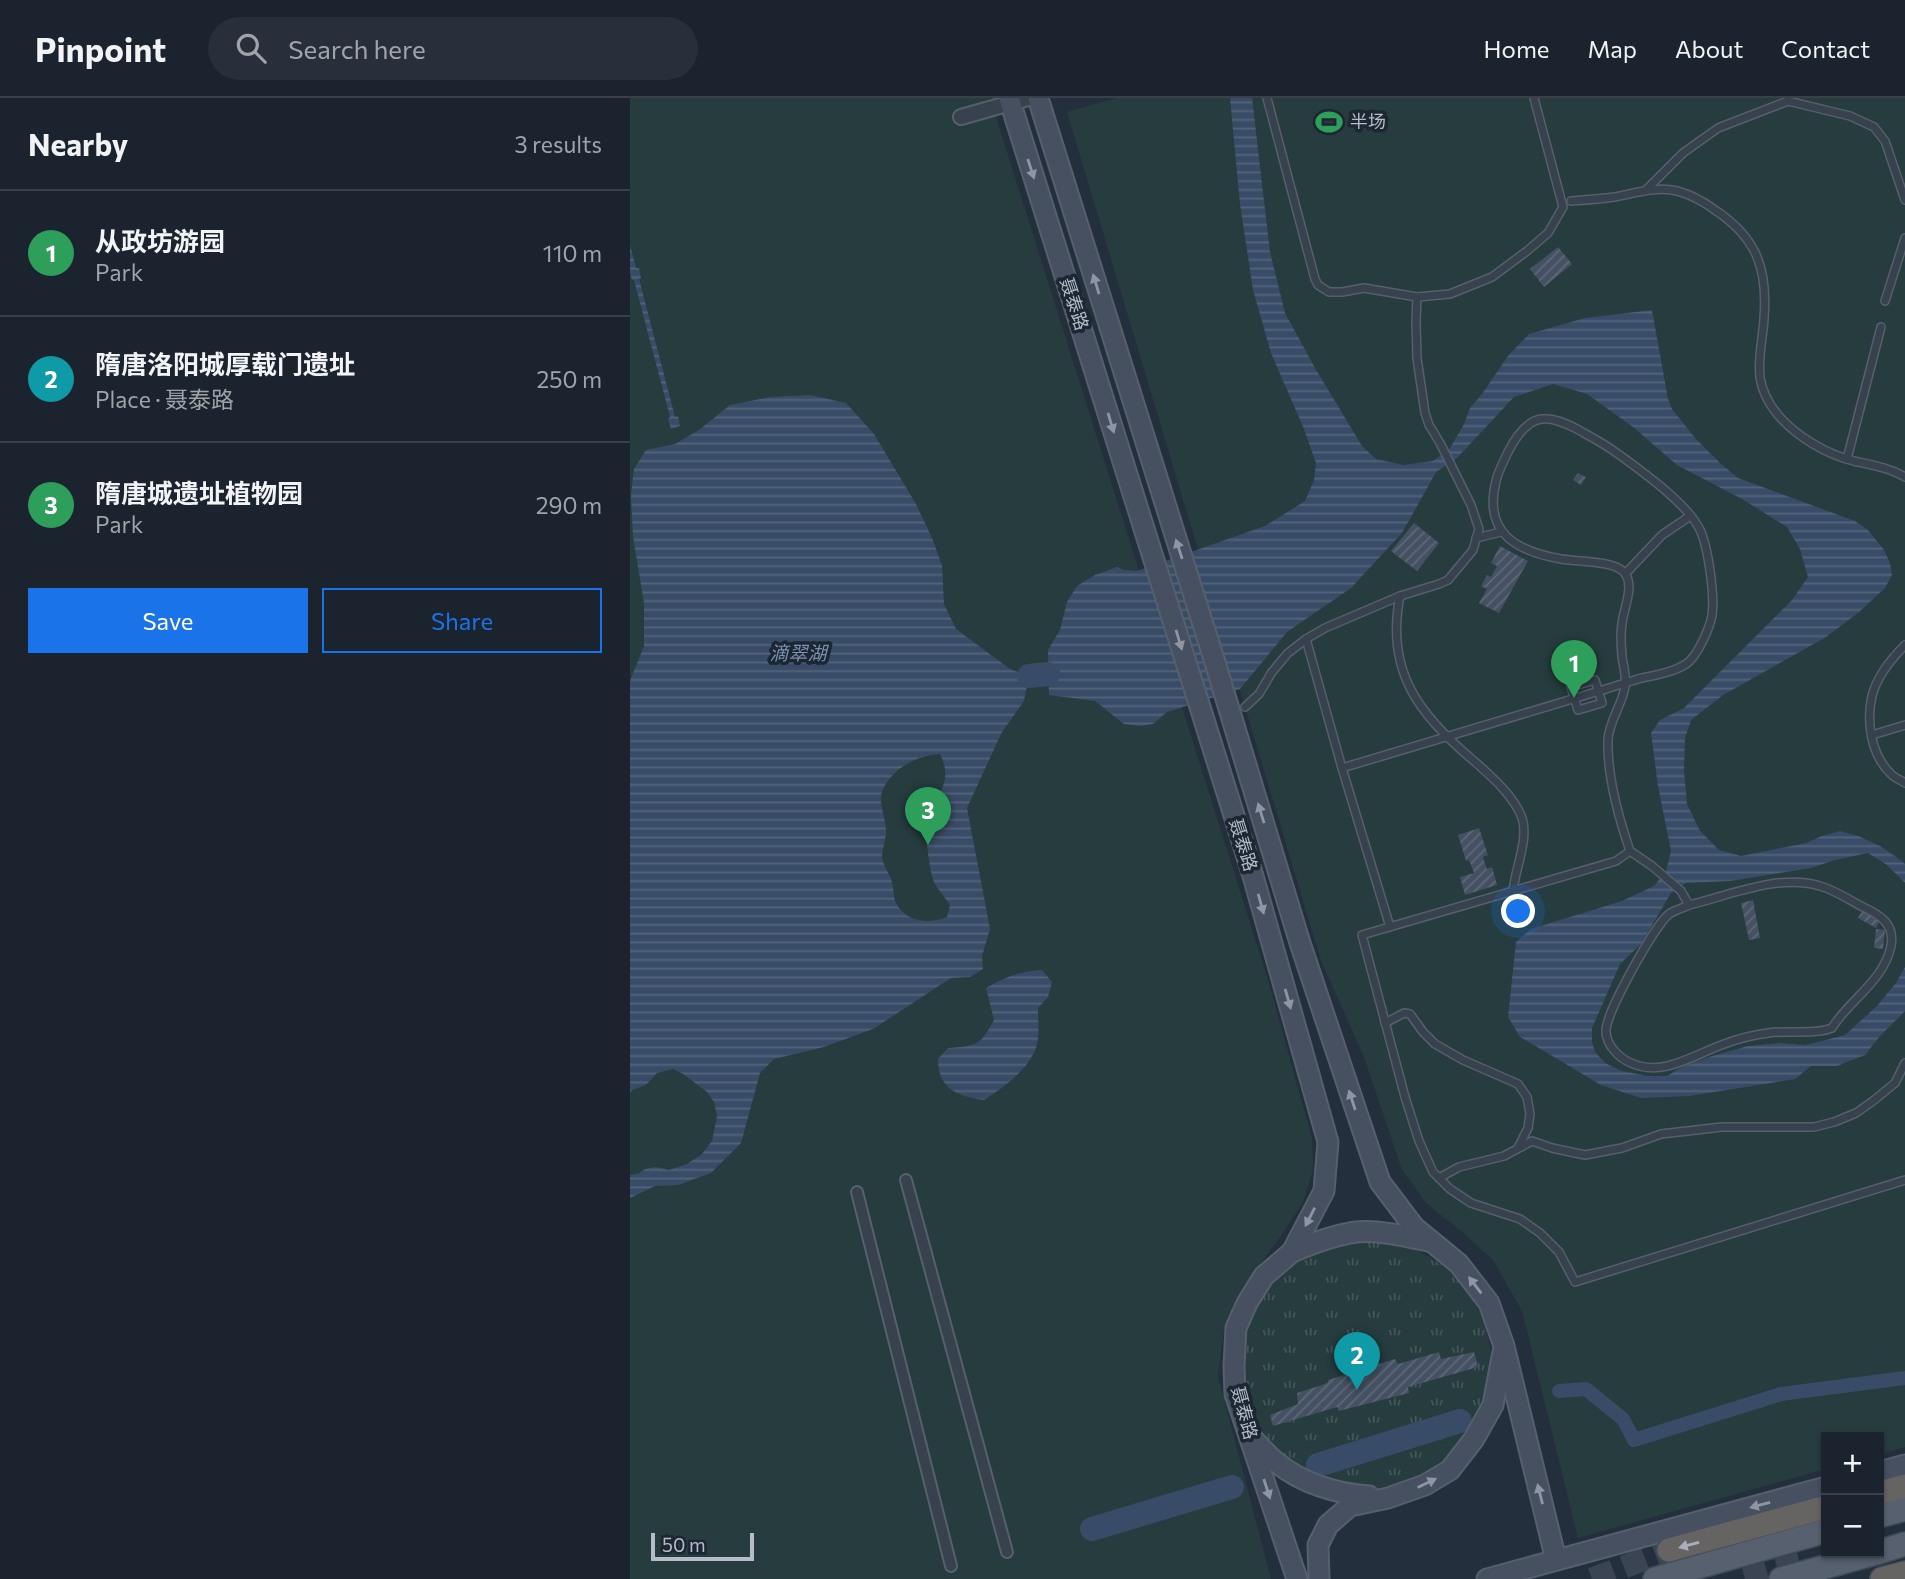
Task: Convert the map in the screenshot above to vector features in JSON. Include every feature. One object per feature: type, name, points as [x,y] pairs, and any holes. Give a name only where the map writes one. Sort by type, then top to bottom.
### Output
[{"type":"highway","points":[[1884,1492],[1905,1486]]},
{"type":"highway","points":[[1669,1550],[1821,1508]]},
{"type":"highway","points":[[1882,1579],[1905,1573]]},
{"type":"main road","name":"聂泰路","points":[[1038,98],[1295,925],[1380,1182],[1414,1227],[1459,1264],[1489,1303],[1504,1346],[1556,1560]]},
{"type":"main road","name":"聂泰路","points":[[1015,100],[1091,358],[1245,849],[1328,1142],[1324,1191],[1292,1252],[1264,1276],[1247,1303],[1236,1328],[1235,1394],[1297,1579]]},
{"type":"main road","points":[[1292,1252],[1318,1241],[1358,1232],[1397,1234],[1433,1242]]},
{"type":"main road","points":[[1319,1579],[1318,1545],[1328,1525],[1350,1507],[1425,1485],[1450,1470],[1475,1439],[1493,1405],[1504,1346]]},
{"type":"main road","points":[[1249,1435],[1277,1463],[1307,1481],[1346,1494],[1388,1498]]},
{"type":"main road","points":[[1884,1471],[1905,1465]]},
{"type":"main road","points":[[1487,1579],[1821,1488]]},
{"type":"main road","points":[[1884,1515],[1905,1509]]},
{"type":"main road","points":[[1655,1579],[1821,1532]]},
{"type":"main road","points":[[1884,1550],[1905,1544]]},
{"type":"main road","points":[[1781,1579],[1856,1558]]},
{"type":"street","points":[[961,117],[1015,100]]},
{"type":"street","points":[[906,1180],[1007,1552]]},
{"type":"street","points":[[856,1192],[951,1566]]},
{"type":"lane","points":[[1267,98],[1318,285],[1329,292],[1364,288],[1417,297],[1450,294],[1492,277],[1527,251],[1548,233],[1563,207],[1571,201],[1673,190],[1704,202],[1731,221],[1752,243],[1765,282],[1758,376],[1777,414],[1795,432],[1816,446],[1905,477]]},
{"type":"lane","points":[[1534,98],[1563,207]]},
{"type":"lane","points":[[1645,191],[1683,153],[1718,128],[1784,100],[1850,116],[1874,127],[1885,141],[1905,200]]},
{"type":"lane","points":[[1558,190],[1571,201]]},
{"type":"lane","points":[[1885,301],[1905,239]]},
{"type":"lane","points":[[1245,707],[1259,694],[1288,653],[1306,639],[1400,596],[1448,580],[1473,550],[1479,529],[1475,517],[1429,425],[1426,413],[1417,358],[1417,297]]},
{"type":"lane","points":[[1847,459],[1881,327]]},
{"type":"lane","points":[[1342,768],[1574,698],[1626,683],[1674,670],[1689,663],[1704,637],[1712,615],[1712,590],[1700,530],[1690,516],[1642,472],[1607,446],[1556,419],[1545,417],[1534,421],[1514,440],[1496,481],[1493,504],[1496,522],[1501,532],[1516,544],[1537,553],[1617,566],[1626,573],[1629,584],[1621,636],[1626,683],[1608,736],[1608,757],[1620,822],[1630,851],[1653,866],[1681,891],[1689,905]]},
{"type":"lane","points":[[1626,573],[1662,535],[1690,516]]},
{"type":"lane","points":[[1476,538],[1501,532]]},
{"type":"lane","points":[[1400,596],[1396,640],[1402,668],[1413,696],[1433,724],[1499,785],[1522,818],[1525,833],[1513,891]]},
{"type":"lane","points":[[1306,639],[1390,927]]},
{"type":"lane","points":[[1905,645],[1888,662],[1872,695],[1869,725],[1875,750],[1891,775],[1905,783]]},
{"type":"lane","points":[[1595,680],[1602,703],[1578,710],[1574,698],[1571,687],[1595,680]]},
{"type":"lane","points":[[1871,735],[1905,725]]},
{"type":"lane","points":[[1630,851],[1616,861],[1362,935],[1405,1097],[1419,1141],[1433,1172],[1450,1189],[1471,1203],[1520,1219],[1540,1233],[1559,1252],[1575,1282],[1905,1180]]},
{"type":"lane","points":[[1794,882],[1820,885],[1873,911],[1887,921],[1891,930],[1891,945],[1886,962],[1872,982],[1832,1028],[1810,1032],[1791,1030],[1746,1037],[1727,1042],[1679,1063],[1661,1068],[1647,1068],[1620,1057],[1606,1031],[1610,1016],[1637,960],[1655,932],[1670,914],[1689,905],[1763,886],[1794,882]]},
{"type":"lane","points":[[1385,1023],[1404,1013],[1410,1014],[1436,1044],[1463,1060],[1518,1084],[1527,1097],[1531,1114],[1518,1149]]},
{"type":"lane","points":[[1439,1178],[1459,1167],[1503,1156],[1532,1141],[1585,1155],[1622,1147],[1661,1134],[1722,1127],[1814,1127],[1834,1122],[1864,1107],[1895,1083],[1905,1065]]},
{"type":"green space","points":[[630,98],[990,98],[1269,983],[1312,1138],[1313,1170],[1303,1203],[1237,1295],[1224,1329],[1218,1376],[1271,1579],[630,1579]]},
{"type":"green space","points":[[1117,98],[1905,98],[1905,1447],[1884,1453],[1884,1432],[1821,1432],[1821,1470],[1578,1538],[1522,1311],[1493,1260],[1426,1203],[1402,1170],[1364,1057],[1321,961],[1067,112]]},
{"type":"green space","points":[[1367,1240],[1391,1242],[1414,1249],[1455,1276],[1482,1317],[1489,1340],[1489,1388],[1482,1411],[1455,1452],[1414,1479],[1391,1486],[1367,1488],[1343,1486],[1320,1479],[1279,1452],[1252,1411],[1245,1388],[1243,1364],[1245,1340],[1252,1317],[1279,1276],[1320,1249],[1343,1242]]},
{"type":"water","points":[[1230,98],[1252,98],[1270,252],[1285,313],[1362,446],[1376,459],[1403,465],[1433,461],[1449,450],[1470,408],[1508,356],[1529,334],[1585,318],[1652,310],[1668,399],[1672,409],[1695,438],[1738,478],[1855,521],[1868,530],[1884,550],[1892,575],[1885,588],[1858,613],[1826,637],[1723,695],[1691,720],[1685,738],[1684,770],[1687,804],[1700,831],[1719,850],[1741,856],[1806,843],[1840,831],[1880,846],[1902,861],[1905,864],[1905,883],[1887,865],[1868,853],[1811,868],[1730,881],[1686,883],[1671,893],[1641,944],[1620,964],[1592,1028],[1595,1052],[1605,1063],[1622,1071],[1667,1076],[1709,1057],[1748,1046],[1780,1043],[1806,1045],[1845,1035],[1877,1006],[1905,967],[1905,1011],[1865,1055],[1837,1066],[1811,1066],[1795,1079],[1689,1096],[1641,1098],[1601,1085],[1520,1037],[1508,1017],[1516,942],[1531,929],[1622,901],[1654,886],[1666,871],[1671,851],[1651,733],[1660,720],[1684,708],[1792,600],[1808,577],[1800,549],[1787,527],[1742,499],[1677,465],[1633,427],[1587,394],[1553,384],[1514,397],[1457,458],[1436,472],[1402,533],[1351,588],[1287,632],[1240,689],[1167,712],[1153,724],[1141,726],[1124,724],[1095,701],[1049,695],[1048,650],[1060,630],[1067,602],[1077,586],[1095,575],[1117,567],[1137,571],[1265,526],[1305,501],[1314,480],[1316,463],[1271,353],[1253,290],[1240,204]]},
{"type":"water","points":[[630,245],[636,268],[639,268],[639,279],[675,417],[678,416],[680,426],[671,429],[630,273]]},
{"type":"water","name":"滴翠湖","points":[[810,395],[846,403],[874,434],[916,504],[942,565],[944,604],[956,629],[1010,669],[1029,676],[1024,701],[1002,732],[967,808],[990,929],[982,956],[983,969],[970,977],[951,978],[873,1029],[824,1047],[774,1059],[760,1073],[741,1143],[711,1173],[678,1185],[655,1186],[630,1198],[630,1175],[656,1167],[669,1170],[687,1164],[702,1154],[712,1141],[717,1116],[714,1102],[707,1092],[673,1069],[657,1073],[646,1085],[630,1093],[630,681],[644,646],[644,603],[633,537],[631,495],[634,469],[646,450],[675,444],[699,430],[730,405],[770,397]],"holes":[[[940,754],[944,764],[944,782],[930,812],[926,833],[932,877],[950,905],[947,917],[926,921],[906,915],[894,898],[892,882],[882,854],[886,831],[881,794],[893,775],[915,760]]]},
{"type":"water","points":[[1042,970],[1052,982],[1048,997],[1038,1008],[1037,1043],[1027,1064],[1007,1084],[984,1100],[965,1096],[951,1089],[941,1078],[938,1059],[948,1048],[972,1045],[985,1035],[994,1020],[986,988],[1013,975]]},
{"type":"building","points":[[1558,247],[1572,264],[1544,287],[1530,269]]},
{"type":"building","points":[[1578,473],[1586,477],[1581,485],[1573,480]]},
{"type":"building","points":[[1414,523],[1439,543],[1417,571],[1391,551]]},
{"type":"building","points":[[1500,546],[1528,561],[1499,613],[1479,603],[1487,589],[1481,586],[1487,575],[1491,577],[1497,566],[1491,563]]},
{"type":"building","points":[[1479,828],[1488,855],[1483,857],[1486,867],[1492,867],[1497,885],[1465,895],[1460,877],[1474,873],[1469,860],[1466,861],[1458,835]]},
{"type":"building","points":[[1753,900],[1760,938],[1749,940],[1741,903]]},
{"type":"building","points":[[1863,910],[1880,920],[1876,928],[1858,918]]},
{"type":"building","points":[[1876,929],[1885,930],[1883,949],[1874,948]]},
{"type":"building","points":[[1439,1352],[1441,1359],[1474,1352],[1478,1367],[1408,1387],[1409,1393],[1339,1411],[1337,1407],[1273,1426],[1270,1415],[1298,1404],[1297,1393],[1328,1383],[1328,1380],[1395,1359],[1398,1364]]},
{"type":"waterway","points":[[1029,676],[1048,674]]},
{"type":"waterway","points":[[1559,1391],[1586,1389],[1623,1419],[1634,1440],[1781,1394],[1905,1378]]},
{"type":"waterway","points":[[1318,1465],[1460,1421]]},
{"type":"waterway","points":[[1092,1529],[1232,1487]]},
{"type":"tunnel","points":[[1592,1579],[1669,1550]]},
{"type":"tunnel","points":[[1745,1579],[1803,1563]]},
{"type":"place","name":"半场","points":[[1329,122]]},
{"type":"place","name":"从政坊游园","points":[[1574,698]]},
{"type":"place","name":"隋唐城遗址植物园","points":[[928,845]]},
{"type":"place","name":"隋唐洛阳城厚载门遗址","points":[[1357,1390]]}]
